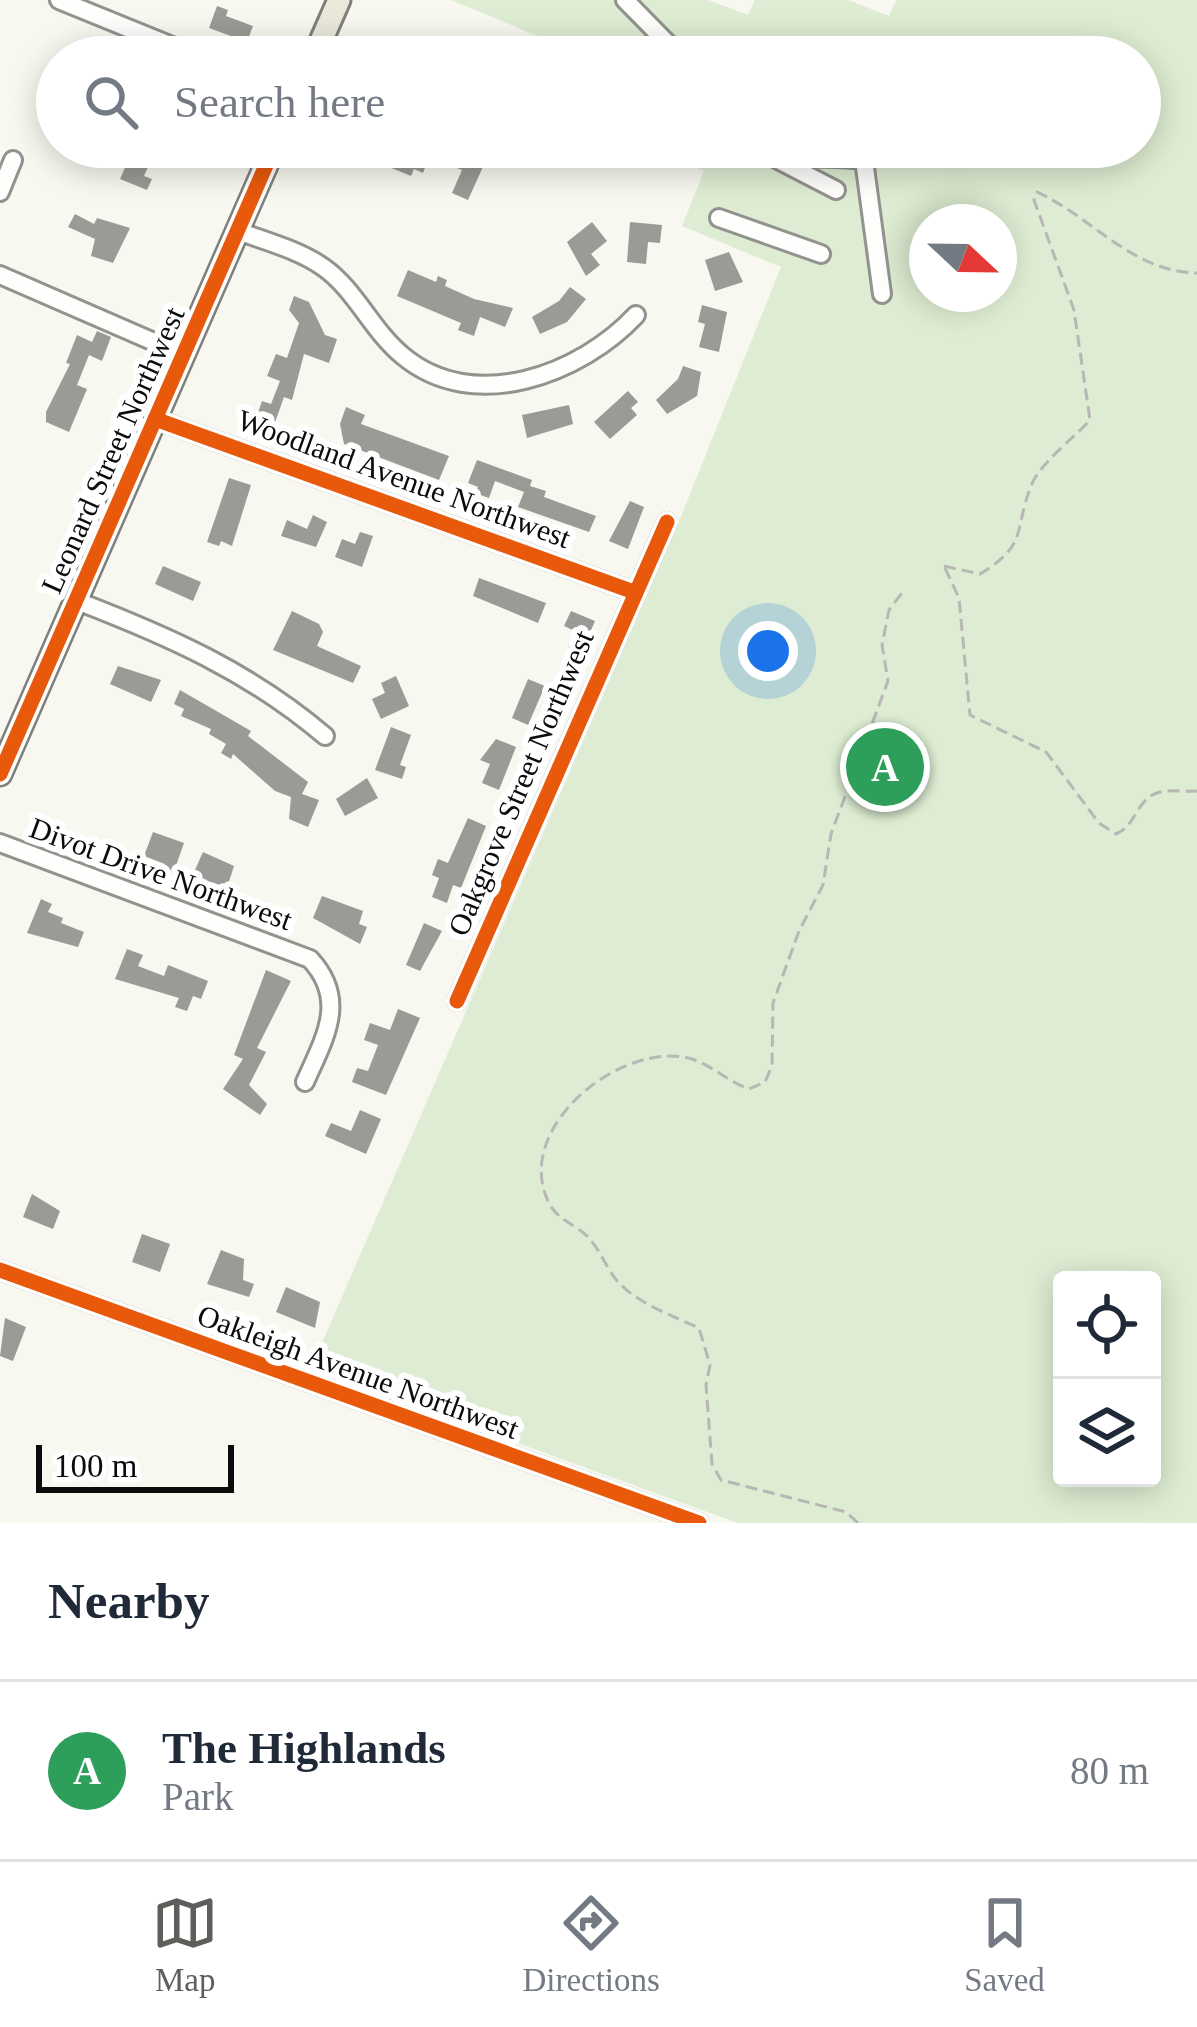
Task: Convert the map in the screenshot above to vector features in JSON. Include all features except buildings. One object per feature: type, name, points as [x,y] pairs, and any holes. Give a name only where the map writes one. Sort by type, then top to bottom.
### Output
[{"type":"main road","points":[[323,36],[339,0]]},
{"type":"main road","name":"Leonard Street Northwest","points":[[0,774],[265,168]]},
{"type":"street","points":[[59,0],[147,36]]},
{"type":"street","points":[[625,0],[660,36]]},
{"type":"street","points":[[0,192],[13,160]]},
{"type":"street","points":[[793,168],[836,190]]},
{"type":"street","points":[[865,168],[882,294]]},
{"type":"street","points":[[718,218],[820,254]]},
{"type":"street","points":[[238,230],[318,263],[404,358],[433,375],[470,384],[506,383],[574,364],[636,315]]},
{"type":"street","points":[[0,275],[184,355]]},
{"type":"street","name":"Woodland Avenue Northwest","points":[[155,419],[634,592]]},
{"type":"street","name":"Oakgrove Street Northwest","points":[[457,1000],[667,522]]},
{"type":"street","points":[[76,601],[223,663],[325,736]]},
{"type":"street","name":"Divot Drive Northwest","points":[[0,843],[310,959],[327,978],[334,1006],[305,1082]]},
{"type":"street","name":"Oakleigh Avenue Northwest","points":[[0,1270],[699,1523]]},
{"type":"path","points":[[1197,273],[1174,273],[1103,239],[1037,192],[1034,200],[1074,310],[1090,420],[1032,483],[1021,539],[1004,559],[980,574],[944,566],[959,598],[970,715],[1046,752],[1099,823],[1116,834],[1129,829],[1143,803],[1156,793],[1197,791]]},
{"type":"path","points":[[858,1523],[846,1512],[721,1480],[712,1464],[706,1385],[710,1365],[699,1328],[621,1286],[587,1236],[565,1223],[546,1200],[544,1161],[554,1124],[584,1087],[621,1069],[659,1058],[692,1059],[748,1089],[765,1082],[772,1066],[773,1003],[800,931],[824,885],[831,835],[888,682],[882,645],[889,610],[905,589]]},
{"type":"green space","points":[[451,0],[708,0],[748,15],[755,0],[848,0],[889,16],[896,0],[1197,0],[1197,1523],[738,1523],[311,1368],[678,524],[781,267],[682,226],[704,171],[697,168],[1161,168],[1161,36],[538,36]]},
{"type":"cycle path","points":[[0,774],[265,168]]},
{"type":"cycle path","points":[[155,419],[634,592]]},
{"type":"cycle path","points":[[457,1001],[667,522]]},
{"type":"cycle path","points":[[0,1270],[699,1523]]},
{"type":"place","name":"The Highlands","points":[[885,767]]}]
